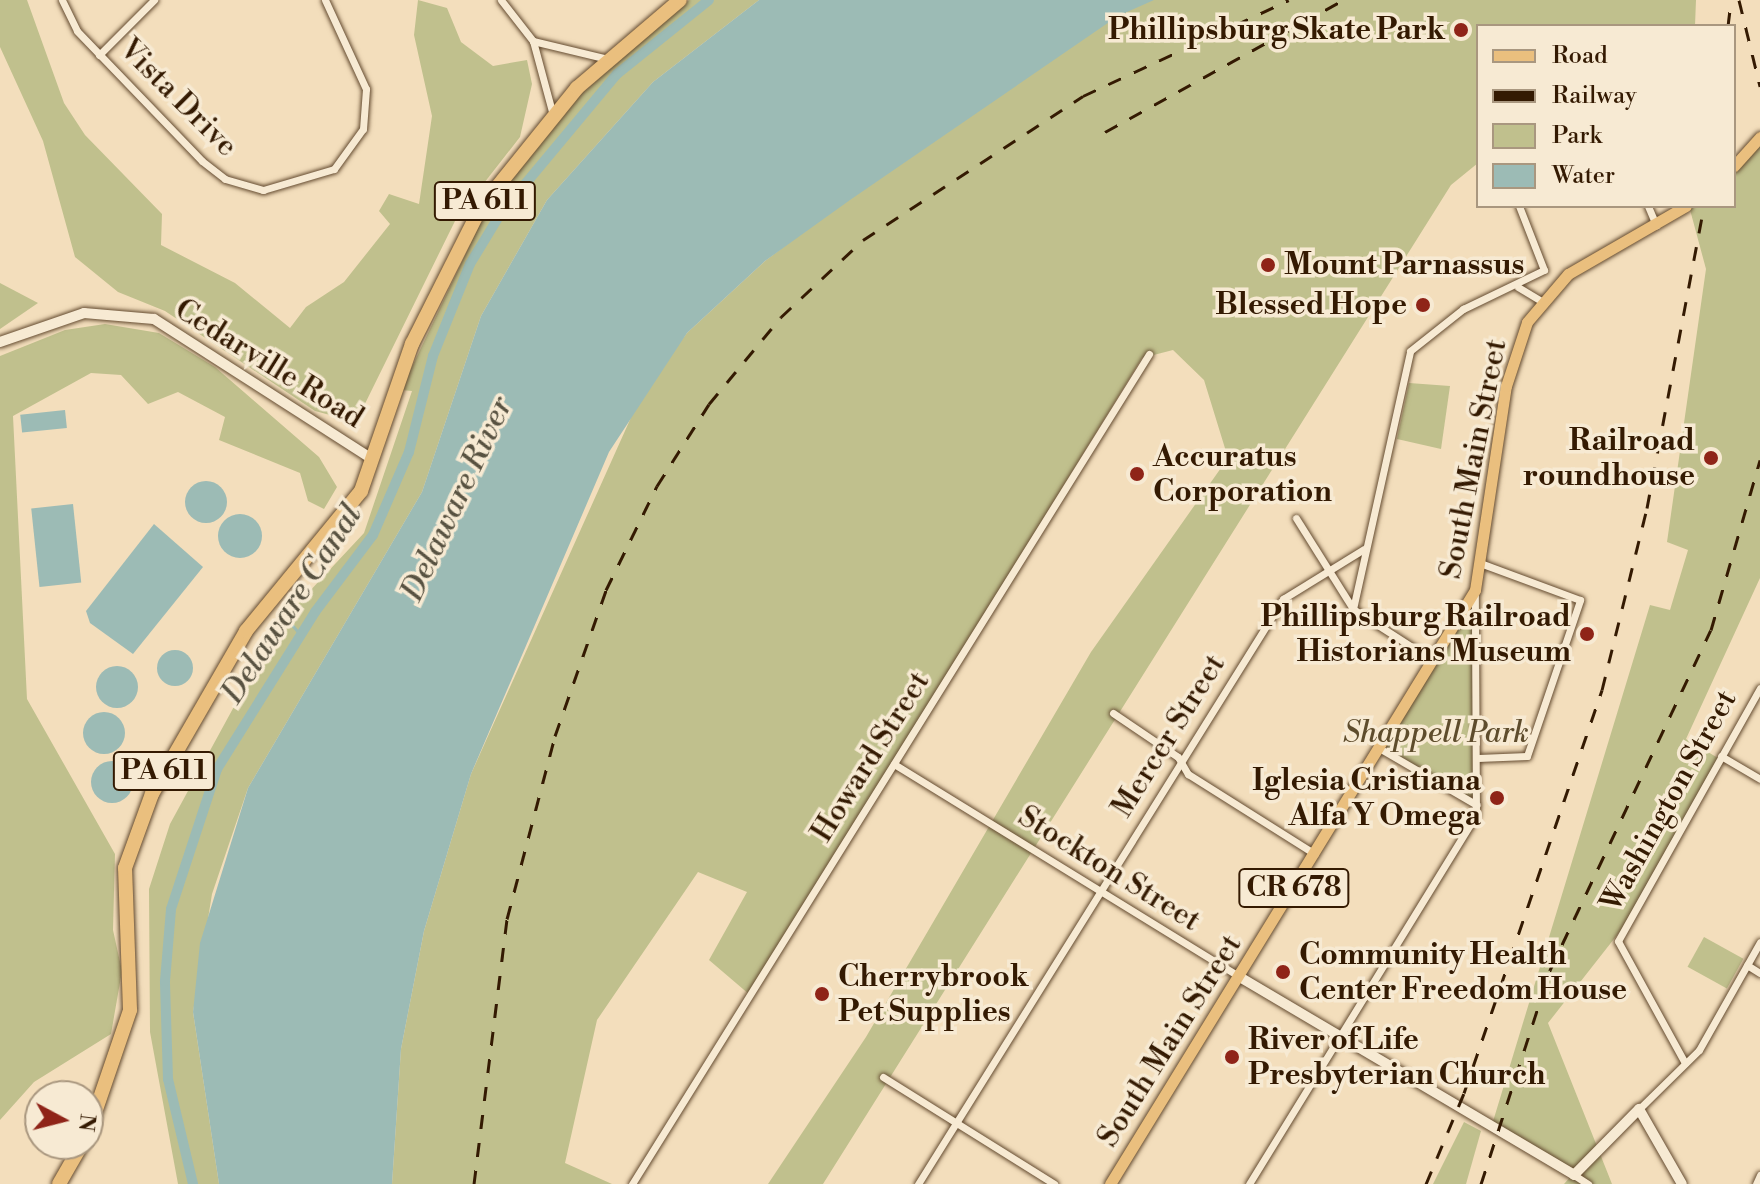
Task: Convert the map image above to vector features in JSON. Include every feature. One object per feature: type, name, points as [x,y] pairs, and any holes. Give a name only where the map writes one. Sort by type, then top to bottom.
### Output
[{"type":"highway","name":"PA 611","points":[[104,1085],[132,1000],[125,885],[137,824],[236,646],[347,514],[451,259],[553,115],[608,59],[680,0]]},
{"type":"highway","points":[[59,1184],[73,1160]]},
{"type":"main road","points":[[1736,164],[1760,137]]},
{"type":"main road","name":"South Main Street","points":[[1110,1184],[1475,590],[1506,386],[1517,341],[1541,301],[1580,265],[1656,227],[1682,209]]},
{"type":"street","name":"Vista Drive","points":[[62,0],[99,55],[212,170],[248,187],[281,189],[334,169],[367,117],[366,89],[325,0]]},
{"type":"street","points":[[99,55],[154,0]]},
{"type":"street","points":[[501,0],[533,41],[553,115]]},
{"type":"street","points":[[533,41],[608,59]]},
{"type":"street","points":[[1353,609],[1410,351],[1463,309],[1518,287],[1544,270],[1520,208]]},
{"type":"street","points":[[1649,208],[1656,227]]},
{"type":"street","points":[[1518,287],[1541,301]]},
{"type":"street","name":"Cedarville Road","points":[[0,342],[84,313],[154,319],[372,459]]},
{"type":"street","name":"Howard Street","points":[[632,1184],[1149,354]]},
{"type":"street","points":[[1296,518],[1353,609],[1434,661]]},
{"type":"street","name":"Mercer Street","points":[[918,1184],[1283,599],[1364,549]]},
{"type":"street","points":[[1478,758],[1527,756],[1580,600],[1480,563]]},
{"type":"street","points":[[1249,1184],[1340,1038],[1477,805],[1475,590]]},
{"type":"street","name":"Washington Street","points":[[1685,1063],[1618,941],[1760,688]]},
{"type":"street","points":[[1113,713],[1181,761],[1188,774],[1315,854]]},
{"type":"street","points":[[1379,748],[1477,805]]},
{"type":"street","points":[[1721,756],[1760,779]]},
{"type":"street","name":"Stockton Street","points":[[894,764],[1100,893],[1588,1184]]},
{"type":"street","points":[[1574,1175],[1685,1063],[1760,942]]},
{"type":"street","points":[[1747,965],[1760,973]]},
{"type":"street","points":[[883,1077],[1054,1184]]},
{"type":"street","points":[[1639,1109],[1682,1184]]},
{"type":"street","points":[[1756,1184],[1760,1175]]},
{"type":"green space","points":[[0,0],[27,0],[64,103],[85,135],[162,214],[161,245],[235,283],[290,328],[306,307],[344,282],[390,224],[379,211],[389,194],[419,204],[432,116],[414,35],[418,0],[447,8],[461,42],[493,66],[527,60],[532,84],[520,137],[456,219],[356,422],[315,411],[165,311],[118,292],[75,257],[43,141],[0,47]]},
{"type":"green space","points":[[689,0],[759,0],[653,82],[547,200],[481,316],[422,492],[248,788],[212,894],[193,1012],[219,1184],[178,1184],[150,1032],[149,889],[170,824],[279,624],[364,533],[412,391],[401,390],[488,207],[572,102]]},
{"type":"green space","points":[[1147,0],[1696,0],[1695,24],[1476,24],[1476,165],[1451,185],[823,1184],[768,1184],[866,1037],[1091,652],[1228,458],[1204,380],[1173,350],[1142,358],[750,995],[709,960],[747,892],[698,872],[597,1020],[565,1163],[612,1184],[392,1184],[401,1049],[424,931],[471,774],[642,393],[687,333],[765,261],[1076,26]]},
{"type":"green space","points":[[1760,140],[1760,578],[1686,739],[1718,758],[1621,930],[1548,1023],[1612,1184],[1564,1184],[1572,1175],[1491,1128],[1650,605],[1670,610],[1688,550],[1667,542],[1706,269],[1690,208],[1736,208],[1736,162]]},
{"type":"green space","points":[[0,283],[38,303],[0,329]]},
{"type":"green space","points":[[105,324],[159,333],[215,367],[319,457],[337,487],[324,509],[308,501],[300,473],[219,440],[225,417],[178,392],[148,404],[121,375],[91,373],[13,416],[27,699],[115,854],[113,930],[122,971],[111,1034],[37,1080],[24,1080],[24,1093],[0,1120],[0,356],[65,330]]},
{"type":"green space","points":[[1409,383],[1450,386],[1441,449],[1397,439]]},
{"type":"green space","name":"Shappell Park","points":[[1475,590],[1477,805],[1379,748]]},
{"type":"green space","points":[[1704,937],[1743,959],[1727,989],[1688,967]]},
{"type":"green space","points":[[1464,1122],[1481,1131],[1466,1184],[1433,1184]]},
{"type":"water","name":"Delaware River","points":[[759,0],[1154,0],[1118,16],[850,200],[765,261],[687,333],[609,452],[471,774],[424,931],[401,1049],[392,1184],[219,1184],[193,1012],[200,943],[248,788],[422,492],[481,316],[547,200],[653,82]]},
{"type":"water","points":[[65,410],[67,428],[22,433],[20,415]]},
{"type":"water","points":[[206,481],[221,487],[227,502],[221,517],[206,523],[191,517],[185,502],[191,487]]},
{"type":"water","points":[[73,504],[81,583],[39,587],[31,508]]},
{"type":"water","points":[[240,514],[256,520],[262,536],[256,552],[240,558],[224,552],[218,536],[224,520]]},
{"type":"water","points":[[154,524],[203,567],[133,654],[90,623],[86,611]]},
{"type":"water","points":[[175,650],[188,655],[193,668],[188,681],[175,686],[162,681],[157,668],[162,655]]},
{"type":"water","points":[[117,666],[132,672],[138,687],[132,702],[117,708],[102,702],[96,687],[102,672]]},
{"type":"water","points":[[104,712],[119,718],[125,733],[119,748],[104,754],[89,748],[83,733],[89,718]]},
{"type":"water","points":[[112,761],[127,767],[133,782],[127,797],[112,803],[97,797],[91,782],[97,767]]},
{"type":"waterway","name":"Delaware Canal","points":[[193,1184],[168,1079],[165,981],[171,909],[217,769],[315,612],[373,535],[409,452],[433,356],[470,264],[501,213],[617,74],[709,0]]},
{"type":"waterway","points":[[279,610],[300,634]]},
{"type":"railway","points":[[474,1184],[507,919],[555,736],[606,590],[657,486],[709,404],[781,317],[863,240],[1083,96],[1289,0]]},
{"type":"railway","points":[[1105,132],[1343,0]]},
{"type":"railway","points":[[1728,24],[1731,0]]},
{"type":"railway","points":[[1739,0],[1760,86]]},
{"type":"railway","points":[[1426,1184],[1464,1093],[1602,690],[1647,508],[1704,208]]},
{"type":"railway","points":[[1481,1184],[1550,970],[1711,630],[1760,460]]},
{"type":"place","name":"Phillipsburg Skate Park","points":[[1461,30]]},
{"type":"place","name":"Mount Parnassus","points":[[1268,265]]},
{"type":"place","name":"Blessed Hope","points":[[1423,305]]},
{"type":"place","name":"Railroad roundhouse","points":[[1711,458]]},
{"type":"place","name":"Accuratus Corporation","points":[[1137,474]]},
{"type":"place","name":"Phillipsburg Railroad Historians Museum","points":[[1587,634]]},
{"type":"place","name":"Iglesia Cristiana Alfa Y Omega","points":[[1497,798]]},
{"type":"place","name":"Community Health Center Freedom House","points":[[1283,972]]},
{"type":"place","name":"Cherrybrook Pet Supplies","points":[[822,994]]},
{"type":"place","name":"River of Life Presbyterian Church","points":[[1232,1057]]}]
